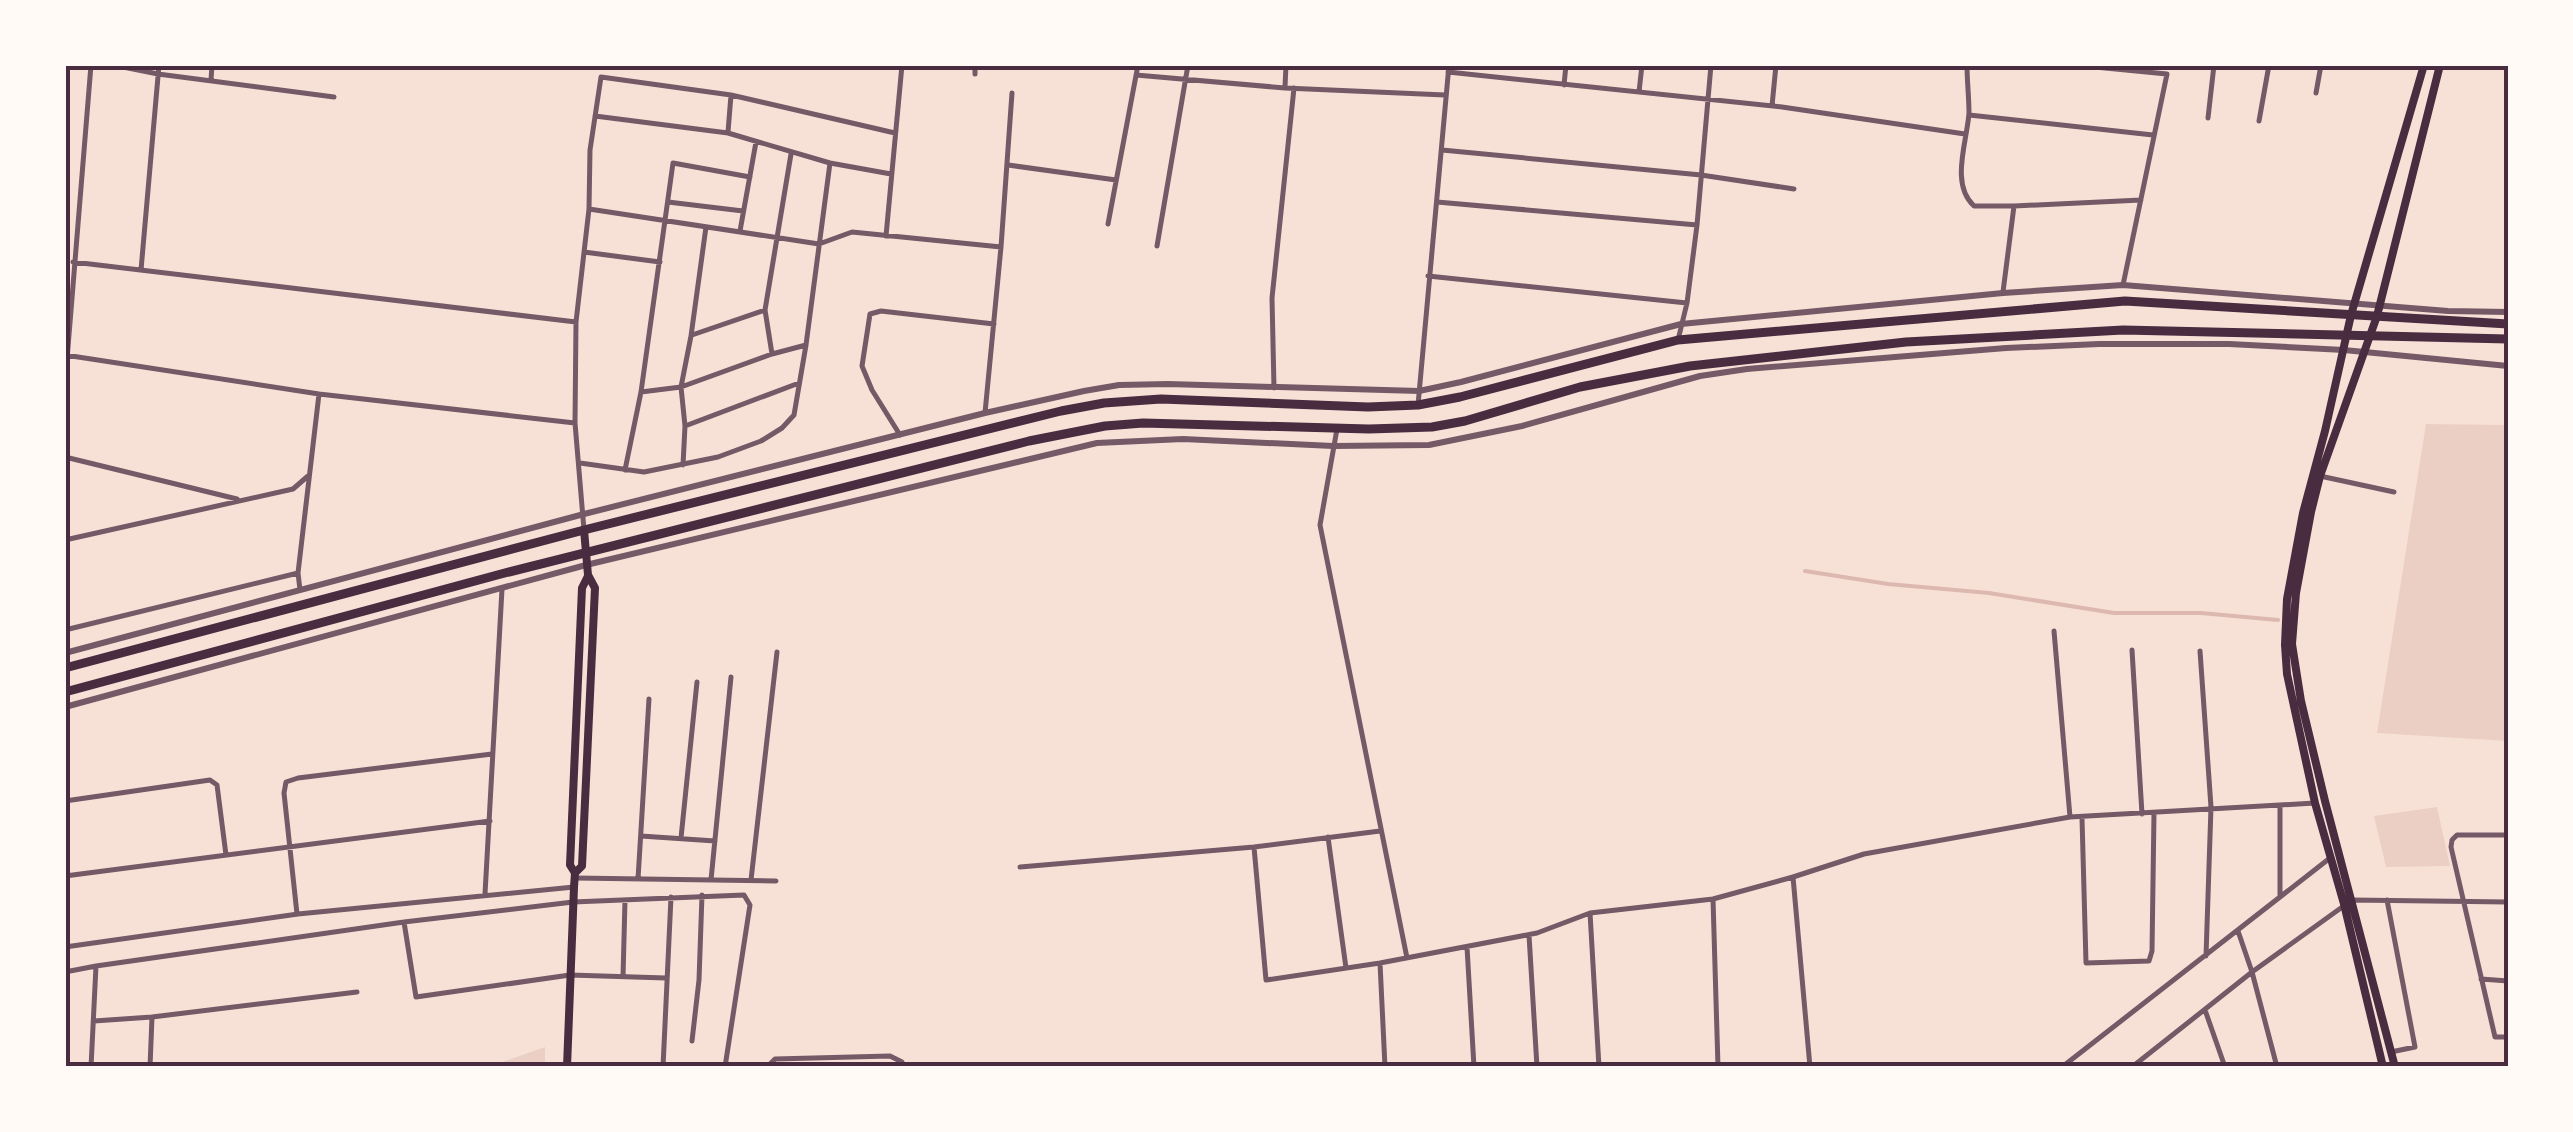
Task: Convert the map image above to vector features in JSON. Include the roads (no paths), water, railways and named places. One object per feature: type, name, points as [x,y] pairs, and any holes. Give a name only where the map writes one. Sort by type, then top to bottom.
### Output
[{"type":"highway","points":[[2178,304],[2179,289]]},
{"type":"highway","points":[[65,668],[584,530],[1104,403],[1161,400],[1418,405],[1678,340],[2125,301],[2508,324]]},
{"type":"highway","points":[[2149,344],[2150,330]]},
{"type":"highway","points":[[65,692],[586,552],[1105,426],[1162,422],[1432,427],[1466,421],[1580,387],[1690,366],[1906,342],[2150,330],[2508,340]]},
{"type":"highway","points":[[2006,336],[2006,348]]},
{"type":"main road","points":[[2395,1067],[2315,802],[2287,674],[2285,645],[2287,600],[2303,513],[2351,315],[2424,65]]},
{"type":"main road","points":[[2383,1067],[2292,644],[2296,593],[2320,476],[2377,316],[2440,65]]},
{"type":"main road","points":[[567,1067],[575,879],[570,865],[582,588],[587,570],[584,530]]},
{"type":"street","points":[[65,384],[91,65]]},
{"type":"street","points":[[113,65],[334,98]]},
{"type":"street","points":[[141,270],[159,65]]},
{"type":"street","points":[[211,80],[212,65]]},
{"type":"street","points":[[886,236],[902,65]]},
{"type":"street","points":[[974,74],[975,65]]},
{"type":"street","points":[[1108,224],[1138,65]]},
{"type":"street","points":[[1157,246],[1188,65]]},
{"type":"street","points":[[1285,88],[1286,65]]},
{"type":"street","points":[[1564,84],[1566,65]]},
{"type":"street","points":[[1639,92],[1642,65]]},
{"type":"street","points":[[1678,340],[1698,224],[1711,65]]},
{"type":"street","points":[[1772,106],[1776,65]]},
{"type":"street","points":[[1967,65],[1963,193],[1974,206],[2141,200]]},
{"type":"street","points":[[2074,65],[2167,74],[2124,286]]},
{"type":"street","points":[[2208,118],[2214,65]]},
{"type":"street","points":[[2259,121],[2269,65]]},
{"type":"street","points":[[2316,93],[2320,65]]},
{"type":"street","points":[[1418,405],[1448,69],[1772,106],[1966,134]]},
{"type":"street","points":[[1136,75],[1445,96]]},
{"type":"street","points":[[584,530],[575,423],[576,322],[589,209],[590,150],[601,77],[732,96],[894,133]]},
{"type":"street","points":[[1274,388],[1272,298],[1294,88]]},
{"type":"street","points":[[985,413],[1012,93]]},
{"type":"street","points":[[728,134],[732,96]]},
{"type":"street","points":[[1968,115],[2154,136]]},
{"type":"street","points":[[595,116],[728,134],[830,163],[891,174]]},
{"type":"street","points":[[740,231],[756,142]]},
{"type":"street","points":[[1442,150],[1701,175],[1794,189]]},
{"type":"street","points":[[772,354],[765,310],[791,153]]},
{"type":"street","points":[[625,470],[641,392],[673,163],[750,177]]},
{"type":"street","points":[[580,463],[644,472],[718,458],[760,442],[794,415],[830,163]]},
{"type":"street","points":[[1008,165],[1116,180]]},
{"type":"street","points":[[668,202],[742,212]]},
{"type":"street","points":[[1436,202],[1698,224]]},
{"type":"street","points":[[2003,293],[2014,206]]},
{"type":"street","points":[[589,209],[818,244],[852,232],[1002,246]]},
{"type":"street","points":[[683,465],[686,426],[681,388],[706,227]]},
{"type":"street","points":[[584,252],[660,262]]},
{"type":"street","points":[[74,262],[576,322]]},
{"type":"street","points":[[1428,276],[1687,302]]},
{"type":"street","points":[[65,653],[584,514],[985,413],[1120,385],[1418,391],[1681,324],[2003,293],[2124,286],[2448,311],[2508,312]]},
{"type":"street","points":[[691,336],[765,310]]},
{"type":"street","points":[[900,435],[862,366],[870,314],[881,311],[994,324]]},
{"type":"street","points":[[65,707],[502,589],[1097,444],[1183,439],[1333,446],[1429,445],[1522,426],[1700,376],[2006,348],[2229,344],[2344,350],[2508,366]]},
{"type":"street","points":[[641,392],[681,388],[806,345]]},
{"type":"street","points":[[67,356],[319,394],[575,423]]},
{"type":"street","points":[[686,426],[799,384]]},
{"type":"street","points":[[300,590],[298,573],[319,394]]},
{"type":"street","points":[[1336,428],[1320,525],[1408,958]]},
{"type":"street","points":[[65,457],[241,500]]},
{"type":"street","points":[[65,540],[293,489],[308,476]]},
{"type":"street","points":[[2320,476],[2394,492]]},
{"type":"street","points":[[65,630],[298,573]]},
{"type":"street","points":[[486,894],[502,589]]},
{"type":"street","points":[[2054,631],[2070,818]]},
{"type":"street","points":[[2132,650],[2142,814]]},
{"type":"street","points":[[752,880],[776,652]]},
{"type":"street","points":[[2200,652],[2211,807],[2206,956]]},
{"type":"street","points":[[710,880],[731,677]]},
{"type":"street","points":[[681,838],[698,682]]},
{"type":"street","points":[[638,879],[650,699]]},
{"type":"street","points":[[298,914],[286,782],[492,754]]},
{"type":"street","points":[[65,801],[210,780],[217,786],[226,855]]},
{"type":"street","points":[[1254,847],[1266,980],[1529,935],[1590,913],[1713,899],[1864,854],[2070,818],[2315,802]]},
{"type":"street","points":[[2280,805],[2280,897]]},
{"type":"street","points":[[2082,818],[2086,963],[2148,961],[2152,951],[2154,813]]},
{"type":"street","points":[[65,876],[490,821]]},
{"type":"street","points":[[1020,868],[1254,847],[1380,830]]},
{"type":"street","points":[[2508,835],[2457,835],[2451,847],[2495,1036],[2508,1037]]},
{"type":"street","points":[[641,836],[715,841]]},
{"type":"street","points":[[1328,838],[1346,968]]},
{"type":"street","points":[[2062,1067],[2330,858]]},
{"type":"street","points":[[1793,877],[1810,1067]]},
{"type":"street","points":[[65,947],[298,914],[486,894],[575,879],[776,881]]},
{"type":"street","points":[[65,972],[404,922],[573,902],[744,895],[750,905],[725,1067]]},
{"type":"street","points":[[692,1041],[702,896]]},
{"type":"street","points":[[663,1067],[670,897]]},
{"type":"street","points":[[1713,899],[1718,1067]]},
{"type":"street","points":[[623,977],[625,900]]},
{"type":"street","points":[[2386,900],[2415,1047],[2391,1052]]},
{"type":"street","points":[[2132,1067],[2348,902],[2508,902]]},
{"type":"street","points":[[1590,913],[1598,1067]]},
{"type":"street","points":[[404,922],[416,997],[570,975],[666,978]]},
{"type":"street","points":[[2238,931],[2277,1067]]},
{"type":"street","points":[[1529,935],[1537,1067]]},
{"type":"street","points":[[1467,946],[1474,1067]]},
{"type":"street","points":[[1380,963],[1385,1067]]},
{"type":"street","points":[[92,1067],[96,966]]},
{"type":"street","points":[[2481,980],[2508,980]]},
{"type":"street","points":[[94,1021],[357,992]]},
{"type":"street","points":[[2205,1010],[2225,1067]]},
{"type":"street","points":[[150,1067],[152,1016]]},
{"type":"street","points":[[767,1067],[775,1059],[890,1056],[902,1062],[903,1067]]},
{"type":"waterway","points":[[1805,571],[2114,613],[2201,613],[2278,620]]}]
